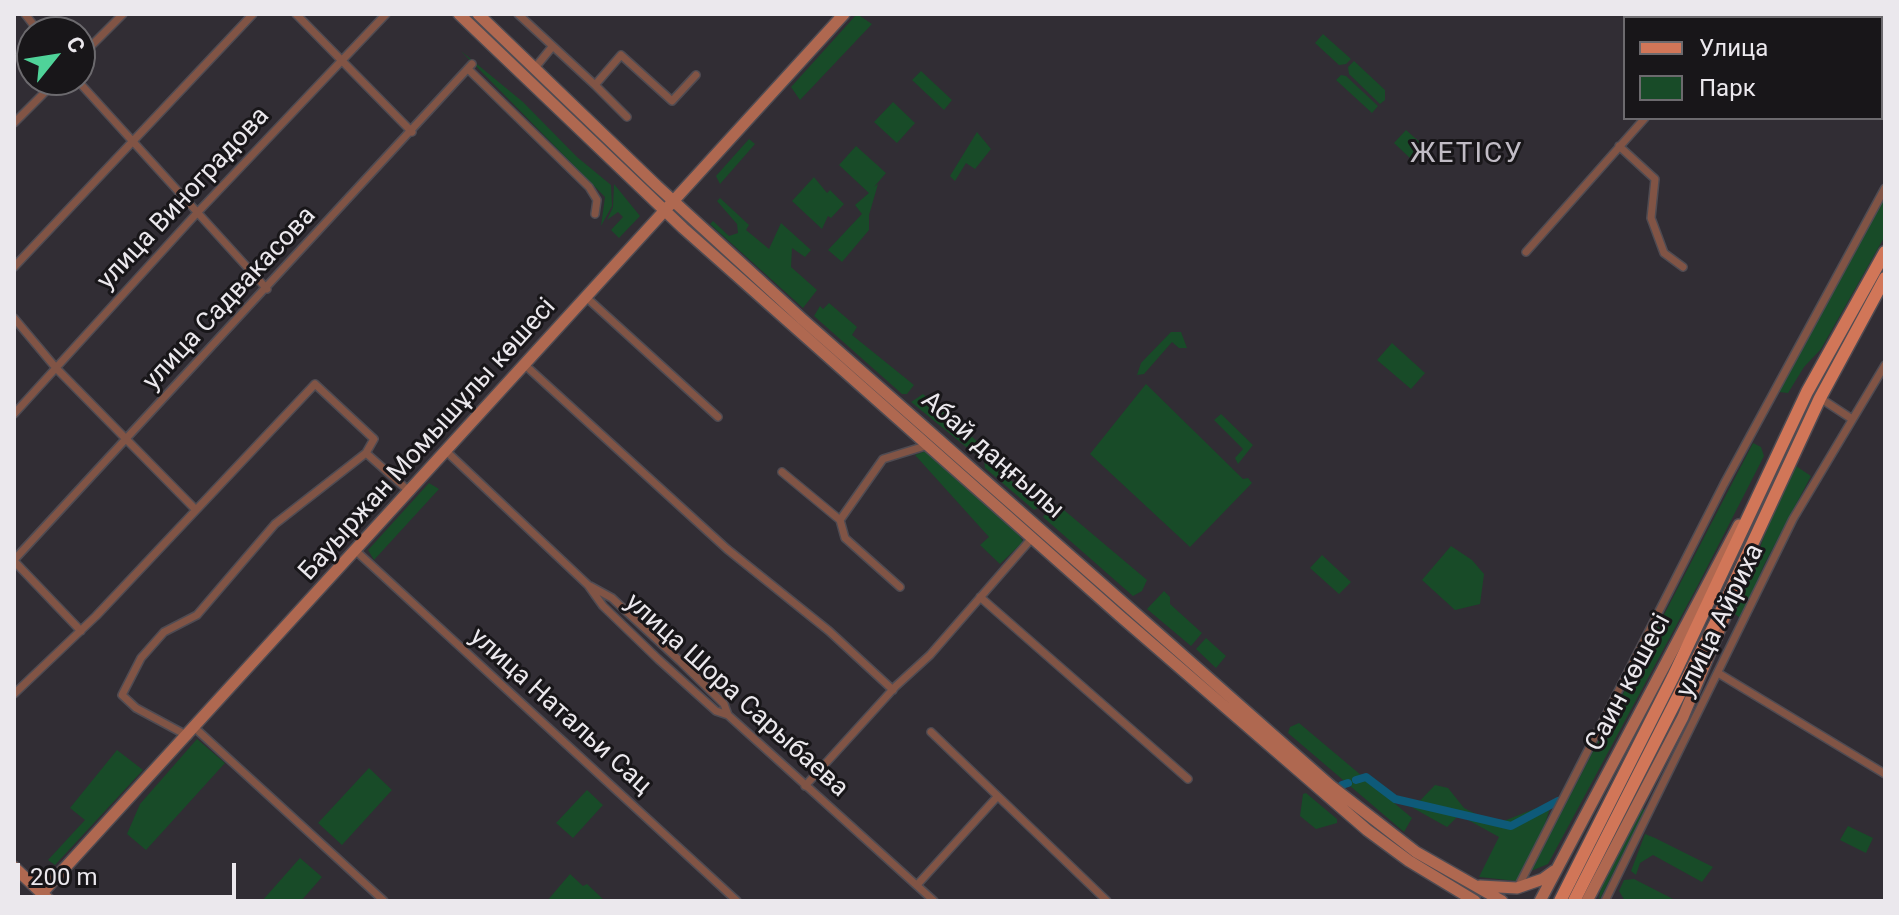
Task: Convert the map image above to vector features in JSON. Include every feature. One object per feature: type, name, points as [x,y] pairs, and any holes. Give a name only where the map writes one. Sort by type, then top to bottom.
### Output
[{"type":"main road","name":"Абай даңғылы","points":[[459,14],[665,212],[925,446],[1367,830],[1469,895],[1502,901]]},
{"type":"main road","name":"Абай даңғылы","points":[[478,14],[674,202],[1331,786],[1469,895]]},
{"type":"main road","name":"Бауыржан Момышұлы көшесі","points":[[46,897],[191,732],[844,14]]},
{"type":"main road","name":"Саин көшесі","points":[[1540,901],[1807,392],[1885,252]]},
{"type":"main road","name":"Саин көшесі","points":[[1574,901],[1754,541],[1820,398],[1885,278]]},
{"type":"main road","name":"Саин көшесі","points":[[1560,901],[1686,651],[1760,486]]},
{"type":"main road","name":"Саин көшесі","points":[[1587,901],[1688,720],[1740,587],[1754,541]]},
{"type":"main road","points":[[1469,895],[1517,888],[1543,879],[1560,864]]},
{"type":"main road","points":[[14,867],[46,897]]},
{"type":"main road","points":[[1596,901],[1597,883]]},
{"type":"street","points":[[96,41],[123,14]]},
{"type":"street","points":[[14,267],[253,14]]},
{"type":"street","points":[[296,14],[412,132]]},
{"type":"street","name":"улица Виноградова","points":[[14,414],[196,214],[386,14]]},
{"type":"street","points":[[517,14],[627,117]]},
{"type":"street","points":[[534,69],[552,47]]},
{"type":"street","points":[[595,85],[621,55],[672,101],[696,75]]},
{"type":"street","name":"улица Садвакасова","points":[[14,560],[470,66],[589,187],[597,200],[595,214]]},
{"type":"street","points":[[14,123],[41,96]]},
{"type":"street","points":[[92,96],[267,289]]},
{"type":"street","points":[[1526,252],[1643,120]]},
{"type":"street","points":[[1619,146],[1655,179],[1651,218],[1664,253],[1683,267]]},
{"type":"street","points":[[1517,888],[1736,460],[1885,188]]},
{"type":"street","points":[[587,298],[718,417]]},
{"type":"street","points":[[14,318],[56,368],[196,510]]},
{"type":"street","points":[[525,365],[727,549],[829,631],[893,690]]},
{"type":"street","name":"улица Айриха","points":[[1605,901],[1688,720],[1718,673],[1793,519],[1885,365]]},
{"type":"street","points":[[14,694],[81,631],[315,384],[374,439],[366,453],[275,524],[197,615],[156,639],[122,691],[136,708],[191,732],[384,901]]},
{"type":"street","points":[[1820,398],[1852,419]]},
{"type":"street","points":[[840,520],[883,459],[925,446]]},
{"type":"street","name":"улица Шора Сарыбаева","points":[[446,451],[588,585],[603,606],[658,659],[716,711],[728,715],[934,901]]},
{"type":"street","points":[[366,453],[410,492]]},
{"type":"street","points":[[782,472],[840,520],[845,538],[900,587]]},
{"type":"street","points":[[805,786],[893,690],[919,667],[1032,538]]},
{"type":"street","name":"улица Натальи Сац","points":[[356,551],[737,901]]},
{"type":"street","points":[[14,560],[81,631]]},
{"type":"street","points":[[588,585],[612,598],[724,704],[728,715]]},
{"type":"street","points":[[980,597],[1188,779]]},
{"type":"street","points":[[1718,673],[1885,774]]},
{"type":"street","points":[[931,732],[984,780],[996,798],[1107,901]]},
{"type":"street","points":[[917,885],[996,798]]},
{"type":"green space","points":[[857,14],[872,24],[800,100],[791,87]]},
{"type":"green space","points":[[1323,34],[1351,59],[1346,64],[1339,65],[1315,43]]},
{"type":"green space","points":[[461,51],[523,102],[577,157],[611,185],[612,206],[601,226],[605,197]]},
{"type":"green space","points":[[1354,61],[1385,90],[1385,100],[1380,104],[1349,74],[1348,67]]},
{"type":"green space","points":[[921,71],[952,100],[944,110],[912,80]]},
{"type":"green space","points":[[1341,75],[1346,76],[1378,106],[1372,113],[1336,80]]},
{"type":"green space","points":[[893,102],[915,123],[897,143],[874,122]]},
{"type":"green space","points":[[1406,130],[1423,145],[1411,159],[1394,143]]},
{"type":"green space","points":[[977,132],[991,149],[975,169],[966,163],[955,181],[950,176]]},
{"type":"green space","points":[[749,139],[755,144],[720,184],[716,176]]},
{"type":"green space","points":[[856,146],[886,173],[874,187],[878,184],[869,215],[869,230],[842,262],[828,250],[862,214],[855,205],[869,193],[839,165]]},
{"type":"green space","points":[[814,177],[827,193],[830,190],[844,204],[831,218],[828,216],[822,229],[792,201]]},
{"type":"green space","points":[[614,184],[640,216],[619,238],[611,230],[623,217],[618,212],[607,220],[613,207]]},
{"type":"green space","points":[[1885,196],[1885,236],[1821,349],[1804,367],[1788,393],[1779,392]]},
{"type":"green space","points":[[720,198],[749,225],[746,230],[769,249],[781,223],[811,250],[805,257],[792,248],[791,267],[817,290],[803,308],[710,224],[713,221],[729,236],[738,233],[737,224],[717,201]]},
{"type":"green space","points":[[829,303],[857,327],[852,335],[914,385],[907,394],[902,394],[814,316],[820,306],[823,309]]},
{"type":"green space","points":[[1171,332],[1181,332],[1187,348],[1179,348],[1172,342],[1144,374],[1137,375],[1141,363]]},
{"type":"green space","points":[[1392,343],[1425,373],[1411,389],[1377,360]]},
{"type":"green space","points":[[1146,384],[1243,479],[1248,478],[1252,483],[1190,547],[1090,454]]},
{"type":"green space","points":[[923,394],[985,450],[977,455],[911,402]]},
{"type":"green space","points":[[1221,414],[1253,445],[1238,464],[1235,458],[1243,449],[1214,420]]},
{"type":"green space","points":[[1753,443],[1761,447],[1764,456],[1698,585],[1548,864],[1531,871]]},
{"type":"green space","points":[[928,450],[1013,525],[1023,542],[1000,564],[980,545],[989,537],[915,455]]},
{"type":"green space","points":[[991,457],[1004,474],[1040,507],[1034,510],[985,468],[984,460]]},
{"type":"green space","points":[[1796,466],[1811,476],[1764,565],[1741,619],[1735,614],[1780,494]]},
{"type":"green space","points":[[429,483],[439,489],[374,560],[368,550]]},
{"type":"green space","points":[[1058,505],[1147,580],[1142,591],[1133,596],[1043,517],[1051,506]]},
{"type":"green space","points":[[1451,546],[1472,560],[1484,574],[1480,604],[1455,610],[1422,580]]},
{"type":"green space","points":[[1322,555],[1351,582],[1339,594],[1310,568]]},
{"type":"green space","points":[[1164,591],[1170,597],[1170,604],[1202,633],[1191,646],[1147,609]]},
{"type":"green space","points":[[1206,638],[1226,656],[1216,668],[1196,649]]},
{"type":"green space","points":[[1299,723],[1412,818],[1404,832],[1288,733],[1290,727]]},
{"type":"green space","points":[[197,739],[225,763],[146,850],[127,834],[140,804]]},
{"type":"green space","points":[[117,750],[143,770],[55,865],[48,860],[85,820],[70,808]]},
{"type":"green space","points":[[369,768],[392,790],[342,845],[318,823]]},
{"type":"green space","points":[[1435,785],[1448,788],[1464,808],[1496,824],[1552,802],[1544,827],[1517,881],[1479,877],[1499,837],[1459,815],[1447,827],[1413,808]]},
{"type":"green space","points":[[587,790],[603,805],[573,838],[556,823]]},
{"type":"green space","points":[[1306,793],[1337,819],[1337,823],[1316,829],[1300,816],[1303,794]]},
{"type":"green space","points":[[1641,808],[1645,810],[1599,901],[1601,884]]},
{"type":"green space","points":[[1848,826],[1873,838],[1866,853],[1840,840]]},
{"type":"green space","points":[[1645,834],[1713,867],[1702,882],[1653,855],[1640,863],[1636,875],[1631,871]]},
{"type":"green space","points":[[300,858],[322,877],[301,901],[262,901]]},
{"type":"green space","points":[[570,874],[583,886],[587,884],[605,901],[547,901]]},
{"type":"green space","points":[[1634,879],[1677,901],[1625,901],[1619,891],[1624,880]]},
{"type":"waterway","points":[[1356,780],[1366,777],[1395,799],[1511,826],[1558,801]]},
{"type":"waterway","points":[[1342,785],[1348,783]]},
{"type":"district","name":"ЖЕТІСУ","points":[[1467,155]]}]
